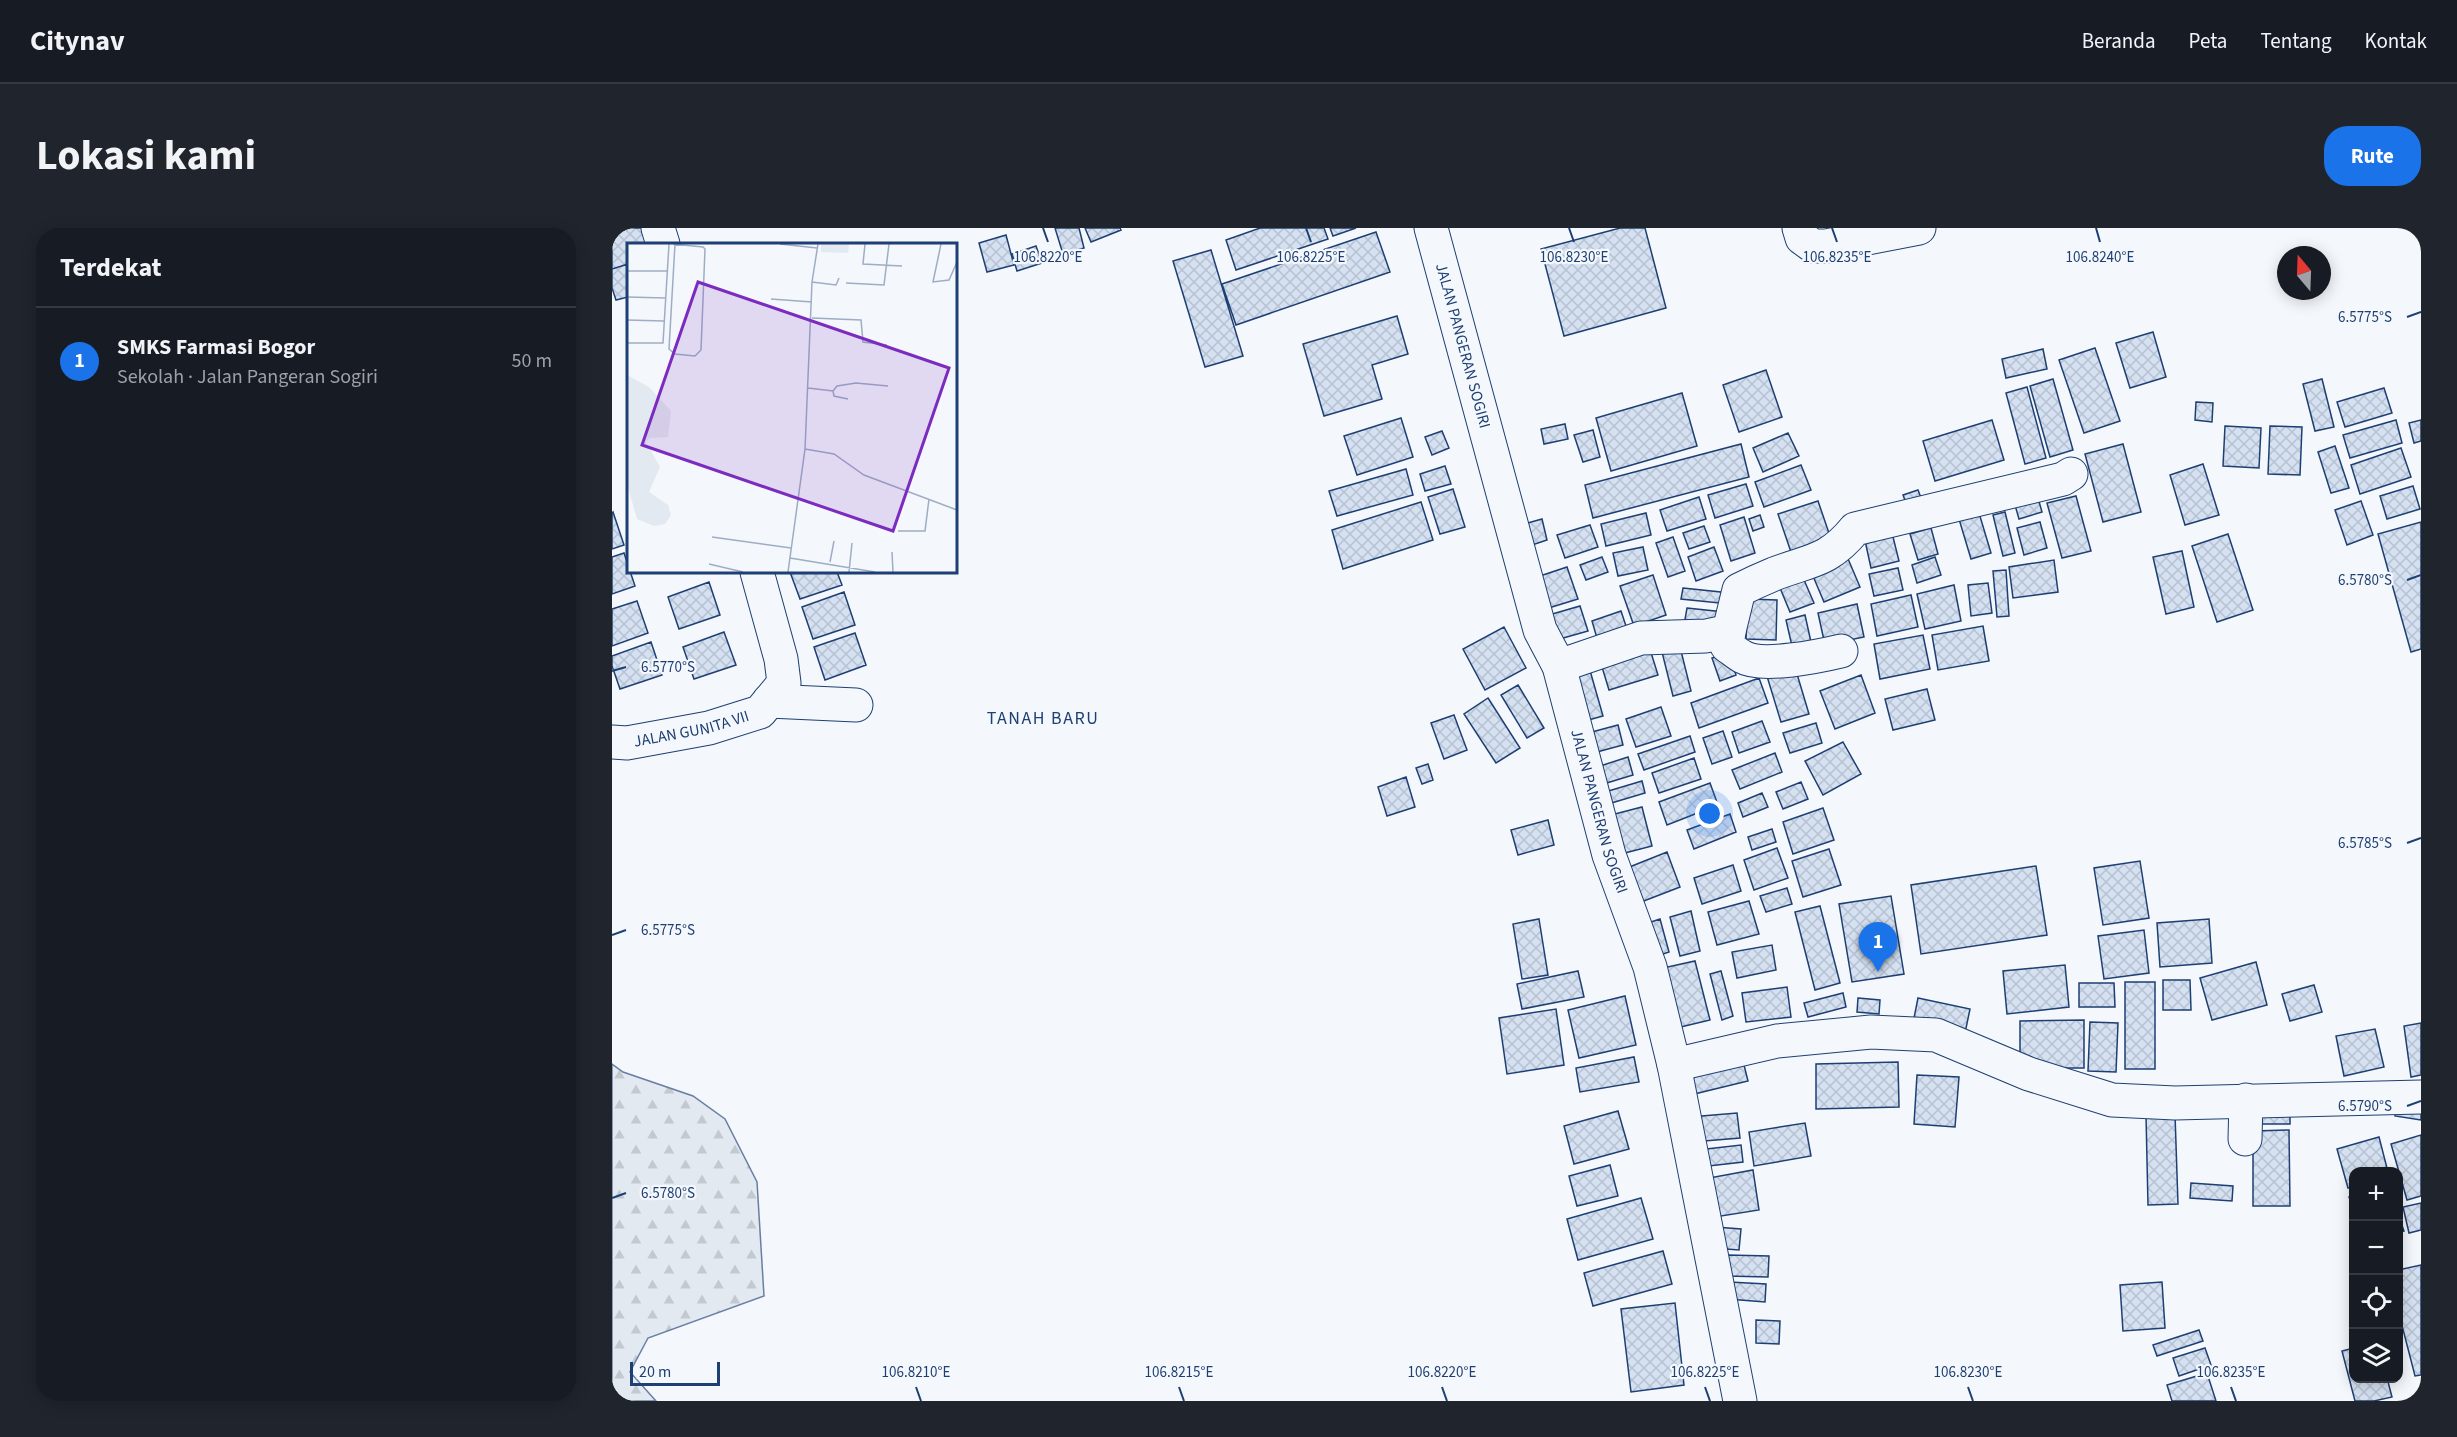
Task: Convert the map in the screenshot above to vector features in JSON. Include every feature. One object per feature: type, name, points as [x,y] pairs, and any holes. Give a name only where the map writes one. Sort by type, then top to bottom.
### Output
[{"type":"street","points":[[658,228],[663,243]]},
{"type":"street","name":"JALAN PANGERAN SOGIRI","points":[[1431,228],[1540,630],[1559,666],[1610,855],[1650,967],[1674,1065],[1740,1401]]},
{"type":"street","points":[[1799,228],[1802,238],[1813,246],[1826,246],[1919,228]]},
{"type":"street","points":[[1841,651],[1806,659],[1782,661],[1744,659],[1727,646],[1739,590],[1775,574],[1818,560],[1845,541],[1855,529],[2063,479],[2071,474]]},
{"type":"street","name":"JALAN GUNITA VII","points":[[612,742],[627,743],[709,728],[760,712],[784,683],[781,659],[757,573]]},
{"type":"street","points":[[1559,666],[1641,638],[1706,636],[1729,632]]},
{"type":"street","points":[[769,701],[856,705]]},
{"type":"street","points":[[1674,1065],[1777,1041],[1871,1032],[1936,1035],[2030,1074],[2112,1100],[2175,1103],[2421,1097]]},
{"type":"street","points":[[2245,1139],[2246,1100]]},
{"type":"green space","points":[[612,1064],[623,1072],[693,1096],[725,1119],[757,1182],[764,1296],[648,1338],[630,1372],[656,1401],[612,1401]]},
{"type":"building","points":[[612,228],[630,228],[612,232]]},
{"type":"building","points":[[630,228],[645,228],[649,243],[627,243],[627,264],[612,269],[612,232]]},
{"type":"building","points":[[1055,228],[1079,228],[1084,248],[1063,254]]},
{"type":"building","points":[[1085,228],[1120,228],[1121,230],[1091,242]]},
{"type":"building","points":[[1260,228],[1324,228],[1328,239],[1236,270],[1226,240]]},
{"type":"building","points":[[1330,228],[1356,228],[1333,236]]},
{"type":"building","points":[[1620,228],[1645,228],[1666,308],[1564,336],[1541,249]]},
{"type":"building","points":[[1376,232],[1390,272],[1236,325],[1222,284]]},
{"type":"building","points":[[1006,235],[1014,265],[987,272],[979,243]]},
{"type":"building","points":[[1036,246],[1042,263],[1017,271],[1012,254]]},
{"type":"building","points":[[1211,250],[1243,356],[1205,367],[1173,261]]},
{"type":"building","points":[[627,264],[627,297],[616,300],[612,288],[612,269]]},
{"type":"building","points":[[1397,316],[1408,354],[1372,365],[1382,399],[1324,416],[1303,344]]},
{"type":"building","points":[[2153,332],[2166,377],[2130,388],[2116,343]]},
{"type":"building","points":[[2095,348],[2120,421],[2084,433],[2059,360]]},
{"type":"building","points":[[2043,349],[2047,369],[2006,378],[2002,359]]},
{"type":"building","points":[[1766,370],[1782,417],[1739,432],[1723,385]]},
{"type":"building","points":[[2053,379],[2073,450],[2050,457],[2030,386]]},
{"type":"building","points":[[2322,379],[2334,427],[2315,431],[2303,384]]},
{"type":"building","points":[[2027,387],[2046,458],[2025,464],[2006,393]]},
{"type":"building","points":[[2384,388],[2392,413],[2345,427],[2337,402]]},
{"type":"building","points":[[1682,393],[1697,446],[1611,471],[1596,418]]},
{"type":"building","points":[[2196,402],[2213,403],[2212,422],[2195,420]]},
{"type":"building","points":[[1401,418],[1413,457],[1357,475],[1344,436]]},
{"type":"building","points":[[1992,420],[2004,460],[1935,481],[1923,441]]},
{"type":"building","points":[[2396,420],[2402,443],[2350,458],[2343,435]]},
{"type":"building","points":[[2421,420],[2421,441],[2414,443],[2409,423]]},
{"type":"building","points":[[1565,424],[1568,439],[1544,444],[1541,429]]},
{"type":"building","points":[[2225,426],[2261,428],[2259,468],[2223,466]]},
{"type":"building","points":[[2270,426],[2302,427],[2300,475],[2268,474]]},
{"type":"building","points":[[1593,430],[1600,457],[1583,462],[1574,435]]},
{"type":"building","points":[[1442,431],[1449,448],[1432,455],[1425,437]]},
{"type":"building","points":[[1788,433],[1799,456],[1763,472],[1753,448]]},
{"type":"building","points":[[1741,444],[1749,477],[1593,518],[1585,485]]},
{"type":"building","points":[[2123,444],[2141,512],[2103,522],[2085,454]]},
{"type":"building","points":[[2335,446],[2349,488],[2331,493],[2318,452]]},
{"type":"building","points":[[2401,448],[2411,477],[2360,494],[2351,465]]},
{"type":"building","points":[[2203,464],[2219,515],[2185,525],[2170,475]]},
{"type":"building","points":[[1801,465],[1811,490],[1764,507],[1755,482]]},
{"type":"building","points":[[1445,466],[1451,484],[1425,491],[1420,474]]},
{"type":"building","points":[[1406,469],[1413,495],[1337,516],[1329,491]]},
{"type":"building","points":[[1746,484],[1753,506],[1715,518],[1708,495]]},
{"type":"building","points":[[2413,486],[2420,509],[2387,519],[2380,496]]},
{"type":"building","points":[[1453,489],[1465,527],[1440,534],[1428,497]]},
{"type":"building","points":[[1918,490],[1923,503],[1908,508],[1903,495]]},
{"type":"building","points":[[2076,496],[2091,551],[2062,558],[2047,503]]},
{"type":"building","points":[[1699,497],[1706,519],[1667,531],[1660,510]]},
{"type":"building","points":[[2038,498],[2042,512],[2019,519],[2015,505]]},
{"type":"building","points":[[1818,501],[1831,539],[1791,552],[1778,514]]},
{"type":"building","points":[[2361,501],[2373,535],[2347,545],[2335,510]]},
{"type":"building","points":[[1421,502],[1433,540],[1343,569],[1332,530]]},
{"type":"building","points":[[2005,512],[2015,553],[2003,556],[1993,515]]},
{"type":"building","points":[[612,513],[624,545],[612,549]]},
{"type":"building","points":[[1646,513],[1651,535],[1606,546],[1601,524]]},
{"type":"building","points":[[1979,513],[1991,553],[1971,559],[1959,519]]},
{"type":"building","points":[[1760,515],[1764,527],[1753,531],[1749,519]]},
{"type":"building","points":[[1744,517],[1755,553],[1731,561],[1720,525]]},
{"type":"building","points":[[1542,519],[1547,540],[1529,546],[1524,524]]},
{"type":"building","points":[[2040,522],[2047,548],[2024,555],[2017,528]]},
{"type":"building","points":[[2421,522],[2421,649],[2411,652],[2378,534]]},
{"type":"building","points":[[1590,525],[1598,547],[1565,558],[1557,535]]},
{"type":"building","points":[[1704,526],[1710,542],[1689,549],[1683,533]]},
{"type":"building","points":[[1931,528],[1938,554],[1918,560],[1910,534]]},
{"type":"building","points":[[1891,529],[1899,561],[1871,568],[1864,536]]},
{"type":"building","points":[[2228,534],[2253,610],[2217,622],[2192,546]]},
{"type":"building","points":[[1673,537],[1685,571],[1668,577],[1656,543]]},
{"type":"building","points":[[1643,547],[1648,570],[1618,576],[1613,553]]},
{"type":"building","points":[[1714,547],[1723,571],[1696,581],[1688,557]]},
{"type":"building","points":[[2182,551],[2194,607],[2166,614],[2153,557]]},
{"type":"building","points":[[624,553],[627,573],[631,573],[635,586],[612,594],[612,557]]},
{"type":"building","points":[[1846,554],[1860,587],[1824,602],[1810,569]]},
{"type":"building","points":[[1602,557],[1608,572],[1586,580],[1580,565]]},
{"type":"building","points":[[1935,557],[1941,575],[1917,583],[1912,565]]},
{"type":"building","points":[[2054,560],[2058,592],[2013,598],[2009,567]]},
{"type":"building","points":[[1567,567],[1578,599],[1542,610],[1531,579]]},
{"type":"building","points":[[1898,568],[1903,590],[1874,596],[1869,574]]},
{"type":"building","points":[[2006,570],[2009,616],[1997,617],[1993,571]]},
{"type":"building","points":[[790,573],[837,573],[842,585],[800,599]]},
{"type":"building","points":[[1801,573],[1814,603],[1790,612],[1778,583]]},
{"type":"building","points":[[1653,575],[1666,615],[1634,626],[1620,586]]},
{"type":"building","points":[[709,582],[720,615],[679,629],[668,597]]},
{"type":"building","points":[[1988,583],[1992,613],[1971,616],[1968,585]]},
{"type":"building","points":[[1954,585],[1961,621],[1925,629],[1917,594]]},
{"type":"building","points":[[1683,588],[1730,593],[1729,604],[1681,599]]},
{"type":"building","points":[[844,592],[855,625],[813,639],[802,607]]},
{"type":"building","points":[[1911,595],[1918,627],[1877,636],[1871,604]]},
{"type":"building","points":[[1748,599],[1777,600],[1776,640],[1746,639]]},
{"type":"building","points":[[637,601],[648,633],[612,646],[612,609]]},
{"type":"building","points":[[1857,604],[1864,637],[1825,645],[1818,613]]},
{"type":"building","points":[[1580,606],[1588,631],[1549,642],[1542,617]]},
{"type":"building","points":[[1687,608],[1724,612],[1722,629],[1684,625]]},
{"type":"building","points":[[1621,611],[1629,635],[1599,645],[1592,621]]},
{"type":"building","points":[[1805,615],[1811,642],[1792,646],[1786,620]]},
{"type":"building","points":[[1983,626],[1989,661],[1938,670],[1932,635]]},
{"type":"building","points":[[1504,627],[1526,668],[1485,690],[1463,649]]},
{"type":"building","points":[[724,632],[736,665],[694,679],[683,647]]},
{"type":"building","points":[[855,633],[866,665],[825,680],[814,647]]},
{"type":"building","points":[[1923,635],[1930,669],[1880,679],[1874,644]]},
{"type":"building","points":[[651,642],[662,675],[620,689],[612,666],[612,656]]},
{"type":"building","points":[[1648,643],[1658,675],[1609,690],[1599,657]]},
{"type":"building","points":[[1679,643],[1691,691],[1673,696],[1661,648]]},
{"type":"building","points":[[1728,653],[1736,675],[1720,681],[1712,658]]},
{"type":"building","points":[[1587,660],[1603,716],[1581,722],[1565,667]]},
{"type":"building","points":[[1794,664],[1809,714],[1781,722],[1766,673]]},
{"type":"building","points":[[1861,675],[1875,713],[1835,729],[1820,691]]},
{"type":"building","points":[[1759,678],[1768,703],[1699,728],[1691,703]]},
{"type":"building","points":[[1518,685],[1544,728],[1527,738],[1501,695]]},
{"type":"building","points":[[1927,689],[1935,720],[1893,730],[1885,699]]},
{"type":"building","points":[[1488,698],[1520,748],[1496,763],[1464,714]]},
{"type":"building","points":[[1661,707],[1671,736],[1636,747],[1626,719]]},
{"type":"building","points":[[1454,715],[1467,750],[1444,759],[1431,723]]},
{"type":"building","points":[[1762,721],[1770,742],[1739,753],[1732,732]]},
{"type":"building","points":[[1816,723],[1822,743],[1790,753],[1783,733]]},
{"type":"building","points":[[1618,725],[1623,745],[1593,753],[1588,733]]},
{"type":"building","points":[[1723,731],[1732,757],[1712,764],[1703,738]]},
{"type":"building","points":[[1690,736],[1695,752],[1644,770],[1638,754]]},
{"type":"building","points":[[1843,742],[1861,774],[1823,795],[1805,761]]},
{"type":"building","points":[[1775,753],[1782,772],[1740,789],[1732,770]]},
{"type":"building","points":[[1628,757],[1633,775],[1600,785],[1594,768]]},
{"type":"building","points":[[1694,758],[1701,779],[1659,793],[1652,773]]},
{"type":"building","points":[[1428,764],[1433,780],[1422,784],[1416,768]]},
{"type":"building","points":[[1406,777],[1415,807],[1387,816],[1378,787]]},
{"type":"building","points":[[1642,781],[1645,793],[1608,804],[1605,792]]},
{"type":"building","points":[[1801,782],[1808,799],[1783,809],[1776,792]]},
{"type":"building","points":[[1710,783],[1718,805],[1667,825],[1659,802]]},
{"type":"building","points":[[1762,793],[1768,807],[1743,817],[1738,803]]},
{"type":"building","points":[[1642,807],[1652,846],[1617,855],[1607,816]]},
{"type":"building","points":[[1823,808],[1834,840],[1793,854],[1783,822]]},
{"type":"building","points":[[1730,814],[1736,832],[1694,849],[1687,830]]},
{"type":"building","points":[[1548,820],[1554,845],[1518,855],[1511,830]]},
{"type":"building","points":[[1772,829],[1776,842],[1752,850],[1748,837]]},
{"type":"building","points":[[1777,848],[1788,878],[1754,890],[1744,860]]},
{"type":"building","points":[[1829,849],[1841,885],[1803,897],[1792,861]]},
{"type":"building","points":[[1667,852],[1680,887],[1636,904],[1622,870]]},
{"type":"building","points":[[2140,861],[2149,918],[2103,925],[2094,868]]},
{"type":"building","points":[[1733,865],[1741,891],[1702,904],[1694,878]]},
{"type":"building","points":[[2036,866],[2047,935],[1921,954],[1911,885]]},
{"type":"building","points":[[1787,888],[1792,904],[1766,912],[1760,896]]},
{"type":"building","points":[[1891,896],[1904,974],[1852,982],[1839,904]]},
{"type":"building","points":[[1749,901],[1759,934],[1717,945],[1708,912]]},
{"type":"building","points":[[1820,906],[1840,983],[1815,990],[1795,912]]},
{"type":"building","points":[[1691,911],[1700,951],[1680,956],[1670,917]]},
{"type":"building","points":[[1539,919],[1548,975],[1522,979],[1513,924]]},
{"type":"building","points":[[1660,919],[1669,952],[1651,958],[1642,925]]},
{"type":"building","points":[[2209,919],[2212,963],[2160,967],[2157,923]]},
{"type":"building","points":[[2144,930],[2149,973],[2104,979],[2098,936]]},
{"type":"building","points":[[1772,945],[1776,970],[1737,978],[1732,952]]},
{"type":"building","points":[[1695,961],[1710,1020],[1668,1030],[1654,970]]},
{"type":"building","points":[[2256,962],[2267,1005],[2212,1020],[2200,978]]},
{"type":"building","points":[[2065,965],[2069,1007],[2007,1014],[2003,971]]},
{"type":"building","points":[[1578,971],[1584,997],[1522,1009],[1517,984]]},
{"type":"building","points":[[1721,971],[1733,1016],[1722,1020],[1710,974]]},
{"type":"building","points":[[2163,980],[2190,980],[2191,1010],[2163,1010]]},
{"type":"building","points":[[2125,982],[2155,982],[2155,1069],[2125,1069]]},
{"type":"building","points":[[2079,983],[2114,983],[2115,1007],[2079,1007]]},
{"type":"building","points":[[2314,985],[2322,1012],[2290,1021],[2282,994]]},
{"type":"building","points":[[1787,987],[1791,1017],[1746,1022],[1742,993]]},
{"type":"building","points":[[1843,993],[1846,1007],[1808,1017],[1804,1003]]},
{"type":"building","points":[[1625,996],[1636,1045],[1579,1058],[1568,1010]]},
{"type":"building","points":[[1858,998],[1880,1000],[1879,1014],[1857,1012]]},
{"type":"building","points":[[1918,998],[1970,1009],[1965,1033],[1913,1023]]},
{"type":"building","points":[[1556,1009],[1564,1065],[1507,1074],[1499,1018]]},
{"type":"building","points":[[2084,1020],[2084,1068],[2020,1068],[2020,1021]]},
{"type":"building","points":[[2090,1022],[2118,1023],[2116,1072],[2088,1071]]},
{"type":"building","points":[[2421,1023],[2421,1075],[2411,1077],[2404,1026]]},
{"type":"building","points":[[2375,1029],[2384,1067],[2344,1076],[2336,1036]]},
{"type":"building","points":[[1741,1053],[1748,1081],[1690,1095],[1683,1068]]},
{"type":"building","points":[[1634,1057],[1639,1082],[1580,1092],[1576,1068]]},
{"type":"building","points":[[1898,1062],[1899,1107],[1816,1109],[1816,1064]]},
{"type":"building","points":[[1917,1075],[1959,1077],[1955,1127],[1914,1124]]},
{"type":"building","points":[[2398,1100],[2421,1104],[2421,1120],[2395,1116]]},
{"type":"building","points":[[2250,1109],[2290,1110],[2290,1124],[2249,1124]]},
{"type":"building","points":[[1618,1111],[1629,1149],[1574,1164],[1564,1126]]},
{"type":"building","points":[[1737,1113],[1740,1138],[1692,1142],[1690,1117]]},
{"type":"building","points":[[2175,1114],[2178,1204],[2148,1205],[2146,1115]]},
{"type":"building","points":[[1805,1123],[1811,1156],[1754,1166],[1749,1132]]},
{"type":"building","points":[[2289,1130],[2290,1206],[2253,1206],[2253,1131]]},
{"type":"building","points":[[2421,1135],[2421,1196],[2407,1200],[2403,1186],[2403,1167],[2398,1167],[2391,1144]]},
{"type":"building","points":[[2379,1137],[2387,1167],[2349,1167],[2348,1188],[2337,1149]]},
{"type":"building","points":[[1741,1145],[1743,1162],[1700,1167],[1698,1150]]},
{"type":"building","points":[[1610,1165],[1618,1196],[1577,1206],[1569,1176]]},
{"type":"building","points":[[1753,1170],[1759,1210],[1715,1217],[1709,1178]]},
{"type":"building","points":[[2191,1183],[2233,1186],[2232,1201],[2190,1198]]},
{"type":"building","points":[[1641,1198],[1653,1239],[1578,1260],[1567,1219]]},
{"type":"building","points":[[2421,1203],[2421,1230],[2409,1233],[2403,1207]]},
{"type":"building","points":[[1715,1227],[1741,1229],[1739,1250],[1713,1248]]},
{"type":"building","points":[[1663,1251],[1672,1284],[1593,1306],[1584,1273]]},
{"type":"building","points":[[1727,1255],[1769,1256],[1768,1277],[1727,1276]]},
{"type":"building","points":[[2421,1265],[2421,1375],[2415,1376],[2403,1329],[2403,1269]]},
{"type":"building","points":[[1729,1282],[1766,1284],[1765,1302],[1728,1299]]},
{"type":"building","points":[[2162,1282],[2165,1328],[2123,1331],[2120,1285]]},
{"type":"building","points":[[1675,1303],[1684,1385],[1631,1392],[1621,1309]]},
{"type":"building","points":[[1756,1320],[1780,1321],[1779,1344],[1756,1343]]},
{"type":"building","points":[[2199,1330],[2203,1341],[2157,1356],[2153,1345]]},
{"type":"building","points":[[2205,1348],[2211,1365],[2179,1376],[2173,1358]]},
{"type":"building","points":[[2349,1349],[2349,1378],[2342,1351]]},
{"type":"building","points":[[2207,1373],[2216,1401],[2172,1401],[2167,1385]]},
{"type":"building","points":[[2350,1383],[2388,1383],[2392,1397],[2374,1401],[2355,1401]]},
{"type":"place","name":"SMKS Farmasi Bogor","points":[[1878,972]]},
{"type":"district","name":"TANAH BARU","points":[[1043,718]]}]
